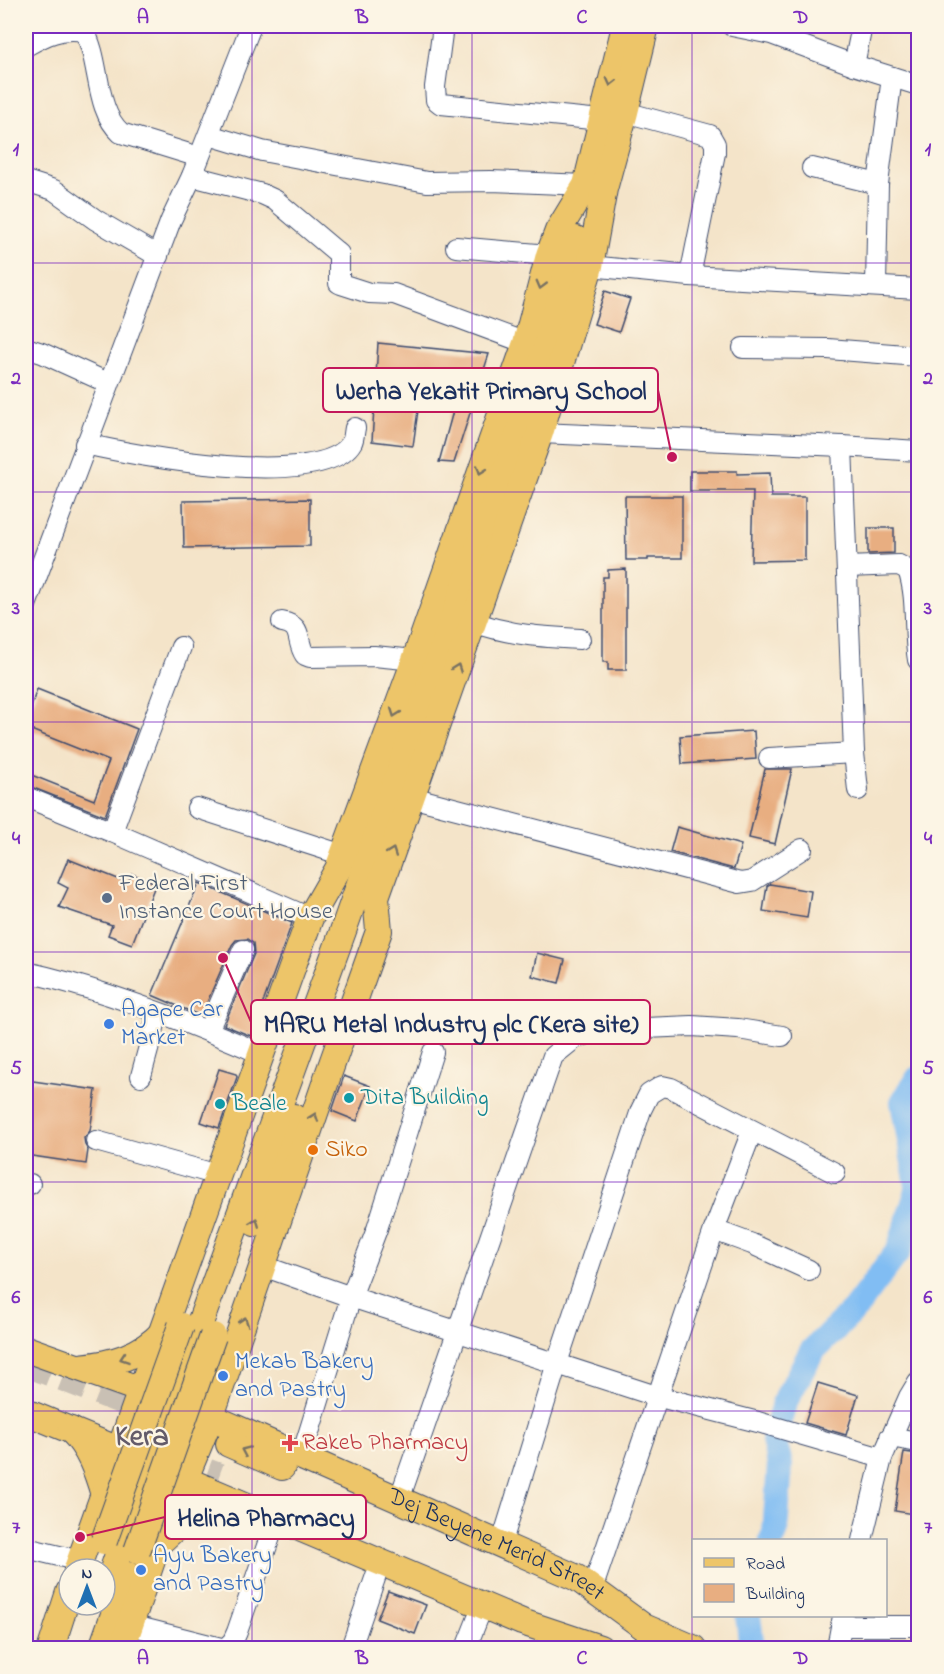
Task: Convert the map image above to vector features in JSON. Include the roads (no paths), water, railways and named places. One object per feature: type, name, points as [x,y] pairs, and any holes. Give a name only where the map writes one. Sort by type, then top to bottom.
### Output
[{"type":"main road","points":[[126,1637],[147,1547],[213,1336],[376,897],[540,433],[590,266],[601,120],[625,26]]},
{"type":"main road","points":[[117,1558],[171,1401],[343,931],[533,393],[576,239],[625,112],[646,26]]},
{"type":"main road","points":[[91,1557],[104,1541],[172,1329],[218,1175],[310,918],[340,862],[415,660],[526,343],[549,255],[558,231],[595,187]]},
{"type":"main road","points":[[87,1557],[120,1449],[143,1390],[172,1329],[326,926],[340,862]]},
{"type":"main road","points":[[102,1648],[147,1547],[184,1481],[211,1416],[379,931],[376,897]]},
{"type":"main road","points":[[77,1367],[102,1365],[136,1353],[172,1329]]},
{"type":"main road","name":"Dej Beyene Merid Street","points":[[26,1349],[211,1416],[238,1438],[301,1458],[577,1578],[644,1627],[693,1648]]},
{"type":"main road","points":[[228,1366],[229,1396],[238,1438],[644,1627]]},
{"type":"main road","name":"Dej Beyene Merid Street","points":[[26,1412],[120,1449],[184,1481],[277,1517],[570,1644],[600,1648]]},
{"type":"main road","points":[[70,1430],[81,1440],[87,1450],[98,1474],[104,1496]]},
{"type":"main road","points":[[219,1476],[517,1606],[621,1648]]},
{"type":"main road","points":[[147,1547],[190,1515],[237,1502]]},
{"type":"main road","points":[[51,1648],[61,1617]]},
{"type":"main road","points":[[67,1648],[78,1617]]},
{"type":"main road","points":[[86,1648],[97,1617]]},
{"type":"street","points":[[26,605],[171,220],[192,176],[251,26]]},
{"type":"street","points":[[443,26],[435,87],[436,100],[441,104],[601,120]]},
{"type":"street","points":[[732,26],[771,34],[854,65],[918,85]]},
{"type":"street","points":[[854,65],[862,26]]},
{"type":"street","points":[[26,46],[50,33],[72,28],[84,31],[90,41],[96,73],[110,120],[115,127],[121,133],[200,156]]},
{"type":"street","points":[[876,286],[878,184],[892,76]]},
{"type":"street","points":[[625,112],[710,135],[715,144],[690,276]]},
{"type":"street","points":[[208,135],[262,151],[426,182],[491,181],[595,187]]},
{"type":"street","points":[[812,168],[878,184]]},
{"type":"street","points":[[192,176],[262,194],[275,200],[339,254],[339,283],[369,293],[394,294],[526,343]]},
{"type":"street","points":[[26,181],[54,190],[96,220],[158,256]]},
{"type":"street","points":[[456,248],[549,255]]},
{"type":"street","points":[[590,266],[690,276],[918,289]]},
{"type":"street","points":[[26,348],[108,383]]},
{"type":"street","points":[[743,348],[828,349],[918,356]]},
{"type":"street","points":[[86,444],[154,459],[202,464],[290,468],[308,466],[340,453],[352,442],[355,429]]},
{"type":"street","points":[[540,433],[918,451]]},
{"type":"street","points":[[842,446],[858,790]]},
{"type":"street","points":[[847,567],[899,565],[908,570],[912,580],[918,660]]},
{"type":"street","points":[[282,622],[293,624],[296,628],[301,650],[305,656],[374,656],[415,660]]},
{"type":"street","points":[[473,622],[501,632],[532,637],[580,639]]},
{"type":"street","points":[[112,832],[181,647]]},
{"type":"street","points":[[769,758],[855,753]]},
{"type":"street","points":[[26,797],[310,918]]},
{"type":"street","points":[[411,797],[741,883],[752,881],[802,849]]},
{"type":"street","points":[[197,808],[340,862]]},
{"type":"street","points":[[208,1030],[243,950]]},
{"type":"street","points":[[26,972],[56,979],[208,1030],[262,1054]]},
{"type":"street","points":[[141,1076],[158,1013]]},
{"type":"street","points":[[399,1500],[553,1056],[574,1039],[599,1030],[692,1026],[738,1029],[782,1036]]},
{"type":"street","points":[[301,1458],[351,1297],[377,1229],[433,1052]]},
{"type":"street","points":[[501,1545],[557,1364],[641,1110],[649,1094],[662,1086],[670,1088],[835,1173]]},
{"type":"street","points":[[592,1590],[656,1396],[714,1230],[752,1131]]},
{"type":"street","points":[[96,1141],[218,1175]]},
{"type":"street","points":[[714,1230],[809,1270]]},
{"type":"street","points":[[263,1266],[656,1396],[758,1422],[882,1458]]},
{"type":"street","points":[[862,1539],[882,1458],[918,1382]]},
{"type":"street","points":[[890,1437],[918,1442]]},
{"type":"street","points":[[226,1648],[233,1641],[237,1632],[277,1517]]},
{"type":"street","points":[[26,1548],[57,1558]]},
{"type":"street","points":[[351,1648],[381,1561]]},
{"type":"street","points":[[466,1648],[483,1605]]},
{"type":"street","points":[[837,1648],[842,1621],[918,1626]]},
{"type":"street","points":[[126,1637],[221,1648]]},
{"type":"waterway","points":[[918,1079],[903,1102],[918,1185]]},
{"type":"waterway","points":[[772,1539],[775,1533],[780,1464],[774,1441],[784,1403],[812,1351],[854,1310],[899,1250],[918,1190]]},
{"type":"waterway","points":[[748,1617],[752,1648]]},
{"type":"tunnel","points":[[26,1364],[156,1415]]},
{"type":"tunnel","points":[[171,1458],[219,1476]]},
{"type":"place","name":"Werha Yekatit Primary School","points":[[672,457]]},
{"type":"place","name":"Federal First Instance Court House","points":[[107,898]]},
{"type":"place","name":"MARU Metal Industry plc (Kera site)","points":[[223,958]]},
{"type":"place","name":"Agape Car Market","points":[[109,1024]]},
{"type":"place","name":"Dita Building","points":[[349,1098]]},
{"type":"place","name":"Beale","points":[[220,1104]]},
{"type":"place","name":"Siko","points":[[313,1150]]},
{"type":"place","name":"Mekab Bakery and Pastry","points":[[223,1376]]},
{"type":"place","name":"Rakeb Pharmacy","points":[[290,1443]]},
{"type":"place","name":"Helina Pharmacy","points":[[80,1537]]},
{"type":"place","name":"Ayu Bakery and Pastry","points":[[141,1570]]},
{"type":"district","name":"Kera","points":[[142,1438]]}]
